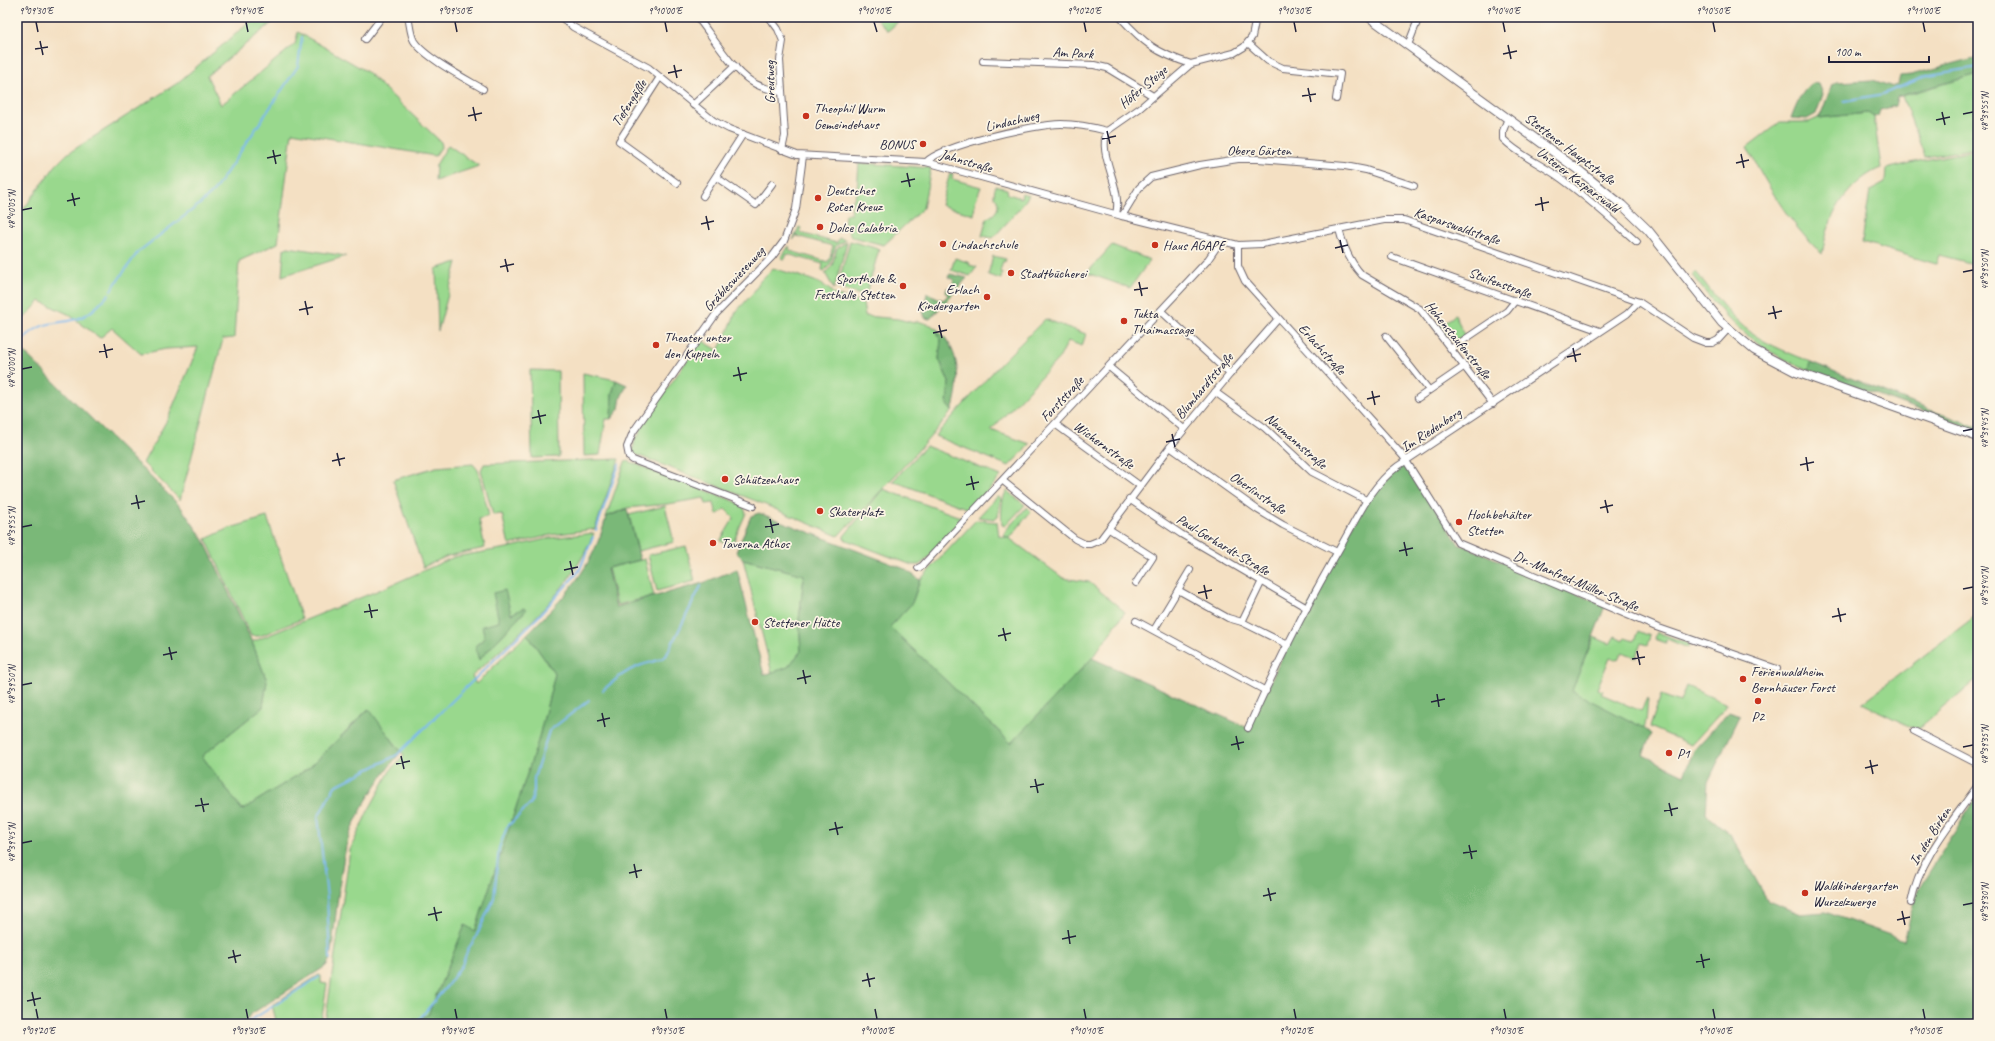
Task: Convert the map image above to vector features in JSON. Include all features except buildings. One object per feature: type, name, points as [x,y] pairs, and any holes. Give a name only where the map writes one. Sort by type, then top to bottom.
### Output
[{"type":"street","points":[[365,39],[382,17]]},
{"type":"street","points":[[408,17],[413,40],[417,45],[446,66],[483,89]]},
{"type":"street","name":"Jahnstraße","points":[[560,17],[573,27],[638,62],[660,77],[714,121],[782,150],[803,156],[926,162],[1220,242],[1238,245]]},
{"type":"street","points":[[697,17],[735,66],[752,82],[781,92]]},
{"type":"street","name":"Greutweg","points":[[769,17],[778,29],[783,41],[780,60],[785,136],[782,150]]},
{"type":"street","points":[[1120,17],[1141,39],[1156,51],[1190,64]]},
{"type":"street","points":[[1256,17],[1253,33],[1248,43],[1268,61],[1283,68],[1340,74],[1336,99]]},
{"type":"street","name":"Stettener Hauptstraße","points":[[1369,17],[1581,172],[1632,214],[1668,253],[1705,302],[1728,329],[1754,350],[1796,372],[1978,437]]},
{"type":"street","points":[[1408,45],[1419,17]]},
{"type":"street","name":"Höfer Steige","points":[[1107,131],[1140,108],[1190,64],[1234,53],[1248,43]]},
{"type":"street","name":"Am Park","points":[[983,60],[1094,65],[1107,68],[1153,96]]},
{"type":"street","points":[[693,105],[735,66]]},
{"type":"street","name":"Tiefengäßle","points":[[660,77],[619,142],[677,184]]},
{"type":"street","name":"Unterer Kasparswald","points":[[1508,118],[1503,131],[1503,139],[1512,148],[1555,174],[1579,192],[1637,242]]},
{"type":"street","name":"Lindachweg","points":[[926,162],[938,153],[987,138],[1044,125],[1073,124],[1107,131]]},
{"type":"street","points":[[1107,131],[1104,144],[1118,199],[1119,215]]},
{"type":"street","points":[[703,196],[743,134]]},
{"type":"street","name":"Gräbleswiesenweg","points":[[753,506],[633,460],[628,457],[627,447],[633,432],[713,318],[772,257],[784,241],[796,209],[803,156]]},
{"type":"street","name":"Obere Gärten","points":[[1119,215],[1139,188],[1151,177],[1200,165],[1238,159],[1258,159],[1345,166],[1366,170],[1414,186]]},
{"type":"street","points":[[716,177],[756,205],[772,184]]},
{"type":"street","name":"Kasparswaldstraße","points":[[1238,245],[1262,244],[1390,220],[1411,222],[1639,302]]},
{"type":"street","name":"Hohenstaufenstraße","points":[[1339,229],[1347,255],[1362,275],[1420,309],[1452,348],[1493,404]]},
{"type":"street","name":"Forststraße","points":[[918,568],[922,566],[1003,481],[1161,311],[1207,261],[1220,242]]},
{"type":"street","name":"Erlachstraße","points":[[1238,245],[1237,260],[1242,276],[1278,319],[1392,443],[1403,456],[1405,461]]},
{"type":"street","name":"Stuifenstraße","points":[[1392,257],[1600,331]]},
{"type":"street","points":[[1452,348],[1507,311],[1515,301]]},
{"type":"street","points":[[1639,302],[1693,338],[1706,343],[1712,343],[1718,340],[1728,329]]},
{"type":"street","name":"Im Riedenberg","points":[[1248,728],[1288,645],[1337,552],[1366,500],[1388,474],[1405,461],[1627,314],[1639,302]]},
{"type":"street","points":[[1161,311],[1230,374]]},
{"type":"street","name":"Blumhardtstraße","points":[[1003,481],[1080,542],[1090,544],[1095,542],[1108,529],[1139,485],[1184,429],[1278,319]]},
{"type":"street","points":[[1386,336],[1429,390]]},
{"type":"street","points":[[1109,366],[1184,429]]},
{"type":"street","points":[[1418,398],[1465,366]]},
{"type":"street","name":"Naumannstraße","points":[[1215,392],[1265,428],[1312,472],[1366,500]]},
{"type":"street","name":"Wichernstraße","points":[[1055,424],[1139,485]]},
{"type":"street","name":"Oberlinstraße","points":[[1170,447],[1264,514],[1337,552]]},
{"type":"street","name":"Dr.-Manfred-Müller-Straße","points":[[1405,461],[1458,543],[1656,627],[1777,669]]},
{"type":"street","name":"Paul-Gerhardt-Straße","points":[[1129,499],[1181,534],[1261,583],[1307,608]]},
{"type":"street","points":[[1108,529],[1154,557],[1136,584]]},
{"type":"street","points":[[1154,630],[1190,570]]},
{"type":"street","points":[[1242,622],[1261,583]]},
{"type":"street","points":[[1178,590],[1228,618],[1242,622],[1288,645]]},
{"type":"street","points":[[1136,620],[1266,691]]},
{"type":"street","points":[[1914,731],[1978,764]]},
{"type":"street","name":"In den Birken","points":[[1910,903],[1914,889],[1924,867],[1978,785]]},
{"type":"green space","points":[[256,17],[276,17],[274,21],[207,76],[221,105],[295,44],[298,32],[366,71],[441,142],[442,146],[435,156],[292,132],[278,243],[239,261],[234,338],[223,339],[180,500],[143,463],[168,418],[198,347],[166,349],[141,354],[112,328],[100,338],[68,314],[40,301],[17,326],[17,218],[56,165],[67,154],[176,84]]},
{"type":"green space","points":[[875,17],[903,17],[888,31]]},
{"type":"green space","points":[[1978,57],[1978,74],[1897,97],[1895,106],[1880,110],[1878,116],[1874,117],[1868,113],[1818,118],[1832,85],[1837,82],[1873,80],[1893,87],[1898,84],[1900,76],[1911,75]]},
{"type":"green space","points":[[1978,74],[1978,148],[1925,157],[1902,96]]},
{"type":"green space","points":[[1813,83],[1819,84],[1823,94],[1816,114],[1807,119],[1791,118],[1802,94]]},
{"type":"green space","points":[[1868,113],[1874,117],[1881,168],[1857,183],[1843,198],[1833,215],[1826,235],[1822,254],[1789,217],[1763,177],[1747,147],[1780,122],[1809,122],[1818,118]]},
{"type":"green space","points":[[448,145],[479,166],[435,181],[436,165]]},
{"type":"green space","points":[[1978,150],[1978,265],[1939,255],[1936,264],[1862,242],[1870,191],[1885,183],[1886,169]]},
{"type":"green space","points":[[859,163],[931,168],[923,208],[884,245],[852,237],[844,224],[845,214],[851,214],[852,202],[857,192]]},
{"type":"green space","points":[[950,173],[953,174],[952,179],[981,187],[975,202],[974,215],[941,205]]},
{"type":"green space","points":[[995,186],[1007,189],[1008,194],[1021,198],[1022,193],[1029,195],[1021,207],[993,238],[982,236],[987,218],[996,212],[998,206],[994,196]]},
{"type":"green space","points":[[799,227],[801,228],[800,233],[837,243],[839,238],[846,240],[836,246],[833,254],[831,253],[833,246],[797,236],[793,240]]},
{"type":"green space","points":[[850,241],[879,249],[866,296],[837,288]]},
{"type":"green space","points":[[847,242],[834,289],[825,273],[832,266],[837,248]]},
{"type":"green space","points":[[1112,245],[1150,260],[1130,288],[1087,273]]},
{"type":"green space","points":[[789,246],[790,251],[828,262],[831,254],[833,255],[830,265],[824,271],[822,270],[823,264],[787,254],[785,259],[781,258]]},
{"type":"green space","points":[[288,247],[346,256],[282,276],[284,249]]},
{"type":"green space","points":[[993,256],[1006,259],[1005,262],[1003,261],[1000,272],[1002,273],[1001,279],[988,275]]},
{"type":"green space","points":[[955,258],[977,267],[970,276],[951,270]]},
{"type":"green space","points":[[457,262],[438,331],[436,269]]},
{"type":"green space","points":[[773,268],[815,281],[830,290],[834,295],[863,303],[865,316],[898,319],[914,323],[917,321],[931,325],[938,330],[937,334],[941,340],[939,359],[949,382],[947,404],[952,411],[914,455],[838,536],[761,503],[632,453],[636,436],[638,437],[642,426],[701,340],[718,350],[727,334],[736,312],[753,293],[760,281]]},
{"type":"green space","points":[[1696,272],[1722,305],[1745,328],[1781,350],[1811,362],[1809,370],[1789,362],[1757,343],[1743,332],[1705,292],[1692,275]]},
{"type":"green space","points":[[950,274],[967,278],[930,319],[925,318],[923,311],[927,293],[943,300],[948,295],[946,292],[947,288],[952,288],[954,280],[948,277]]},
{"type":"green space","points":[[1455,315],[1465,335],[1452,341],[1440,326]]},
{"type":"green space","points":[[1045,319],[1086,334],[1082,346],[1068,341],[1060,357],[991,430],[1030,444],[1009,466],[935,436],[1002,362]]},
{"type":"green space","points":[[938,330],[946,338],[951,348],[955,357],[957,368],[957,389],[952,411],[947,405],[949,382],[939,359],[941,340],[937,334]]},
{"type":"green space","points":[[17,345],[180,506],[204,540],[252,642],[267,681],[263,707],[202,756],[242,810],[309,768],[369,709],[401,752],[385,772],[369,797],[349,835],[341,874],[330,959],[326,966],[251,1014],[242,1024],[17,1024]]},
{"type":"green space","points":[[1811,362],[1927,409],[1978,427],[1978,431],[1809,370]]},
{"type":"green space","points":[[530,370],[558,371],[559,457],[532,458]]},
{"type":"green space","points":[[583,373],[616,380],[612,394],[611,419],[606,419],[600,455],[584,456]]},
{"type":"green space","points":[[616,380],[627,385],[621,397],[619,409],[611,419],[612,394]]},
{"type":"green space","points":[[926,446],[1001,476],[971,510],[893,481]]},
{"type":"green space","points":[[619,459],[595,529],[551,535],[509,545],[502,514],[493,515],[481,470],[484,464]]},
{"type":"green space","points":[[628,461],[742,504],[746,513],[732,545],[720,541],[734,518],[725,509],[717,515],[714,503],[706,504],[704,498],[668,504],[627,508],[606,517],[625,462]]},
{"type":"green space","points":[[1405,461],[1458,543],[1605,606],[1572,691],[1644,728],[1651,734],[1643,755],[1684,775],[1694,750],[1729,712],[1740,716],[1708,782],[1706,814],[1730,834],[1768,901],[1800,914],[1825,912],[1904,940],[1918,890],[1978,795],[1978,1024],[404,1024],[428,1015],[465,925],[475,931],[538,741],[555,674],[527,634],[576,582],[593,552],[606,517],[627,509],[640,560],[607,568],[616,607],[703,583],[737,569],[764,675],[788,667],[801,651],[799,620],[804,575],[743,559],[736,552],[751,516],[759,513],[905,569],[920,580],[912,603],[890,627],[1011,743],[1092,658],[1248,728],[1288,645],[1366,500]]},
{"type":"green space","points":[[473,464],[478,470],[489,516],[479,519],[485,548],[448,556],[423,567],[393,480],[436,467]]},
{"type":"green space","points":[[883,489],[963,518],[925,561],[919,565],[912,565],[844,539],[844,536]]},
{"type":"green space","points":[[1007,491],[1025,505],[1005,526],[1002,525],[1002,512],[1003,502]]},
{"type":"green space","points":[[998,496],[1001,499],[998,516],[994,519],[978,517]]},
{"type":"green space","points":[[665,506],[674,542],[638,551],[629,515]]},
{"type":"green space","points":[[1027,507],[1031,511],[1010,538],[1004,536],[1006,530]]},
{"type":"green space","points":[[267,517],[302,619],[260,636],[251,636],[206,539],[227,529]]},
{"type":"green space","points":[[976,520],[997,522],[999,536],[1009,538],[1063,578],[1089,582],[1125,612],[1092,658],[1011,743],[890,627],[912,603],[920,580]]},
{"type":"green space","points":[[594,533],[584,555],[557,594],[525,628],[472,676],[476,684],[527,634],[555,674],[538,741],[475,932],[465,926],[428,1015],[404,1024],[325,1024],[350,850],[367,813],[390,771],[404,755],[368,709],[309,768],[242,810],[202,756],[263,707],[267,681],[252,642],[389,586],[454,557],[507,548],[550,538]],"holes":[[[524,608],[526,610],[479,660],[475,646],[485,638],[499,622]]]},
{"type":"green space","points":[[686,546],[695,581],[657,591],[648,555]]},
{"type":"green space","points":[[645,559],[654,596],[617,605],[608,568]]},
{"type":"green space","points":[[743,559],[804,575],[799,620],[801,651],[788,667],[772,673]]},
{"type":"green space","points":[[505,590],[511,614],[524,608],[526,610],[479,660],[475,646],[485,638],[482,626],[499,622],[493,593]]},
{"type":"green space","points":[[1978,614],[1978,678],[1919,728],[1913,728],[1862,703]]},
{"type":"green space","points":[[1638,631],[1650,636],[1647,645],[1641,643],[1636,657],[1622,652],[1618,660],[1610,657],[1597,689],[1603,691],[1601,694],[1641,711],[1647,698],[1644,728],[1571,691],[1594,637],[1610,644],[1615,636],[1623,640],[1625,638],[1634,641]]},
{"type":"green space","points":[[1657,632],[1689,644],[1688,648],[1667,639],[1666,643],[1655,639]]},
{"type":"green space","points":[[1686,686],[1727,704],[1691,745],[1650,727],[1661,695],[1680,702]]},
{"type":"green space","points":[[319,975],[321,976],[321,983],[327,984],[321,1024],[277,1024],[272,1005]]},
{"type":"waterway","points":[[111,290],[138,252],[200,204],[214,191],[298,66],[302,37]]},
{"type":"waterway","points":[[1844,101],[1883,94],[1929,75],[1978,67]]},
{"type":"waterway","points":[[23,339],[31,332],[44,325],[82,317],[95,308],[109,294]]},
{"type":"waterway","points":[[596,530],[619,464]]},
{"type":"waterway","points":[[330,959],[327,897],[318,817],[335,786],[397,755],[538,617],[579,571],[593,537]]},
{"type":"waterway","points":[[603,690],[629,670],[659,660],[666,656],[701,586]]},
{"type":"waterway","points":[[415,1024],[447,986],[462,965],[468,949],[475,939],[494,898],[499,848],[507,827],[531,803],[534,791],[534,778],[549,731],[589,700]]},
{"type":"waterway","points":[[245,1024],[319,977]]},
{"type":"place","name":"Theophil Wurm Gemeindehaus","points":[[806,116]]},
{"type":"place","name":"BONUS","points":[[923,144]]},
{"type":"place","name":"Deutsches Rotes Kreuz","points":[[818,198]]},
{"type":"place","name":"Dolce Calabria","points":[[820,227]]},
{"type":"place","name":"Lindachschule","points":[[943,244]]},
{"type":"place","name":"Haus AGAPE","points":[[1155,245]]},
{"type":"place","name":"Stadtbücherei","points":[[1011,273]]},
{"type":"place","name":"Sporthalle & Festhalle Stetten","points":[[903,286]]},
{"type":"place","name":"Erlach Kindergarten","points":[[987,297]]},
{"type":"place","name":"Tukta Thaimassage","points":[[1124,321]]},
{"type":"place","name":"Theater unter den Kuppeln","points":[[656,345]]},
{"type":"place","name":"Schützenhaus","points":[[725,479]]},
{"type":"place","name":"Skaterplatz","points":[[820,511]]},
{"type":"place","name":"Hochbehälter Stetten","points":[[1459,522]]},
{"type":"place","name":"Taverna Athos","points":[[713,543]]},
{"type":"place","name":"Stettener Hütte","points":[[755,622]]},
{"type":"place","name":"Ferienwaldheim Bernhäuser Forst","points":[[1743,679]]},
{"type":"place","name":"P2","points":[[1758,701]]},
{"type":"place","name":"P1","points":[[1669,753]]},
{"type":"place","name":"Waldkindergarten Wurzelzwerge","points":[[1805,893]]}]
